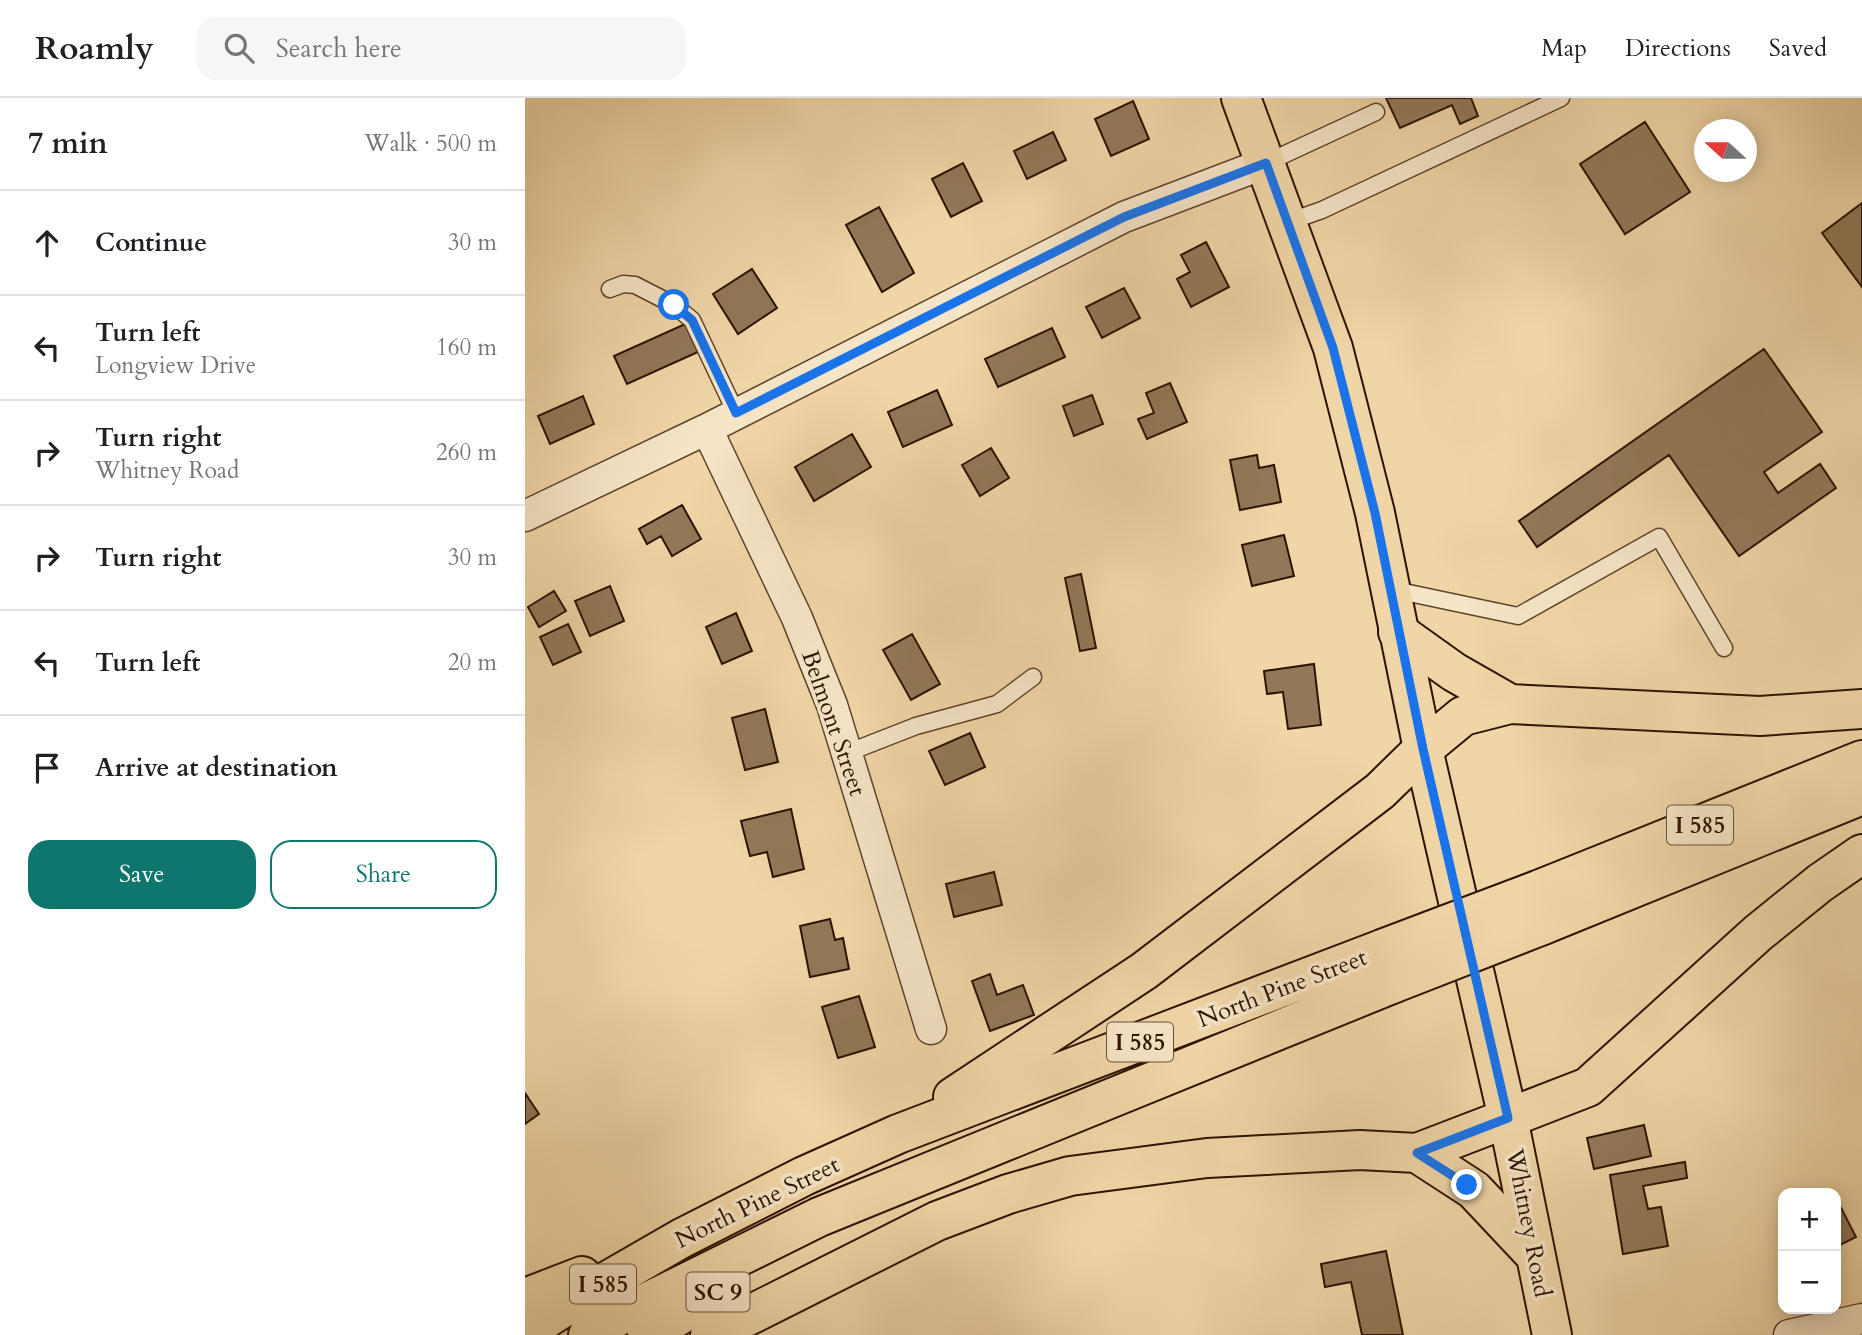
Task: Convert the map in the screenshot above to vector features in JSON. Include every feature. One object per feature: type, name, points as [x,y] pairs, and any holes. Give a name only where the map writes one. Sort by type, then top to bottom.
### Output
[{"type":"main road","name":"Whitney Road","points":[[1241,98],[1333,348],[1375,513],[1423,749],[1508,1118],[1552,1335]]},
{"type":"main road","points":[[1398,632],[1454,672],[1510,704]]},
{"type":"main road","points":[[898,1135],[1144,971],[1380,791],[1423,749],[1463,716],[1510,704],[1760,716],[1862,709]]},
{"type":"main road","name":"North Pine Street","points":[[1540,907],[1862,760]]},
{"type":"main road","name":"North Pine Street","points":[[588,1335],[613,1319],[844,1207],[1387,967],[1540,907],[1862,795]]},
{"type":"main road","points":[[710,1335],[937,1222],[1007,1194],[1070,1176],[1207,1158],[1360,1150],[1417,1153],[1573,1095],[1588,1087],[1758,933],[1820,883],[1862,854]]},
{"type":"main road","name":"North Pine Street","points":[[525,1332],[682,1238],[783,1186],[898,1135],[1387,967]]},
{"type":"main road","points":[[1417,1153],[1474,1190],[1536,1256]]},
{"type":"main road","name":"SC 9","points":[[647,1335],[732,1283],[781,1237]]},
{"type":"main road","name":"SC 9","points":[[525,1298],[682,1238]]},
{"type":"street","points":[[525,516],[707,429],[1124,217],[1266,163]]},
{"type":"street","name":"Belmont Street","points":[[707,429],[797,618],[832,705],[932,1029]]},
{"type":"street","points":[[1789,1335],[1862,1319]]},
{"type":"lane","points":[[1288,222],[1322,210],[1557,99]]},
{"type":"lane","points":[[1266,163],[1375,112]]},
{"type":"lane","points":[[610,289],[623,284],[635,285],[674,305],[692,320],[736,413]]},
{"type":"lane","points":[[1390,589],[1518,616],[1659,537],[1724,648]]},
{"type":"lane","points":[[847,752],[916,726],[997,704],[1033,677]]},
{"type":"building","points":[[1386,98],[1471,98],[1478,116],[1460,124],[1452,105],[1400,128]]},
{"type":"building","points":[[1133,101],[1149,139],[1111,156],[1095,119]]},
{"type":"building","points":[[1645,122],[1690,192],[1625,234],[1580,164]]},
{"type":"building","points":[[1053,132],[1066,160],[1027,179],[1014,151]]},
{"type":"building","points":[[963,163],[982,201],[951,217],[932,179]]},
{"type":"building","points":[[1862,203],[1862,287],[1822,233]]},
{"type":"building","points":[[879,207],[914,273],[882,292],[846,225]]},
{"type":"building","points":[[1206,242],[1229,287],[1191,307],[1177,279],[1190,272],[1181,255]]},
{"type":"building","points":[[752,269],[777,308],[738,334],[713,294]]},
{"type":"building","points":[[1124,288],[1140,318],[1102,338],[1086,307]]},
{"type":"building","points":[[685,324],[698,352],[627,384],[614,356]]},
{"type":"building","points":[[1052,328],[1065,357],[998,387],[985,359]]},
{"type":"building","points":[[1764,349],[1822,432],[1764,472],[1778,493],[1820,464],[1836,488],[1739,556],[1669,455],[1537,547],[1519,521]]},
{"type":"building","points":[[1170,383],[1187,422],[1147,439],[1138,419],[1154,413],[1146,393]]},
{"type":"building","points":[[937,390],[952,425],[903,447],[888,412]]},
{"type":"building","points":[[1092,395],[1103,424],[1074,436],[1063,406]]},
{"type":"building","points":[[583,396],[594,424],[550,444],[538,416]]},
{"type":"building","points":[[852,434],[871,467],[814,501],[795,467]]},
{"type":"building","points":[[991,448],[1009,478],[980,496],[962,465]]},
{"type":"building","points":[[1257,455],[1259,468],[1274,465],[1281,502],[1240,510],[1230,460]]},
{"type":"building","points":[[682,505],[701,539],[672,556],[661,536],[647,544],[639,529]]},
{"type":"building","points":[[1284,535],[1294,576],[1252,586],[1242,545]]},
{"type":"building","points":[[1081,574],[1096,648],[1080,651],[1065,578]]},
{"type":"building","points":[[610,586],[624,621],[590,636],[575,601]]},
{"type":"building","points":[[554,591],[566,611],[539,627],[528,607]]},
{"type":"building","points":[[736,613],[752,651],[722,664],[706,627]]},
{"type":"building","points":[[568,624],[581,652],[553,665],[540,637]]},
{"type":"building","points":[[912,634],[940,684],[911,700],[883,650]]},
{"type":"building","points":[[1314,664],[1321,725],[1288,729],[1283,692],[1267,694],[1264,671]]},
{"type":"building","points":[[765,709],[778,762],[745,770],[732,718]]},
{"type":"building","points":[[970,733],[985,767],[945,785],[929,751]]},
{"type":"building","points":[[791,809],[804,869],[773,877],[767,852],[750,856],[741,821]]},
{"type":"building","points":[[994,872],[1002,905],[954,917],[946,884]]},
{"type":"building","points":[[830,919],[835,940],[843,938],[849,969],[810,977],[800,926]]},
{"type":"building","points":[[990,974],[997,995],[1023,985],[1034,1015],[990,1031],[972,981]]},
{"type":"building","points":[[859,996],[875,1047],[838,1058],[822,1007]]},
{"type":"building","points":[[525,1093],[539,1114],[525,1124]]},
{"type":"building","points":[[1644,1125],[1651,1156],[1594,1169],[1587,1138]]},
{"type":"building","points":[[1685,1162],[1687,1178],[1643,1186],[1648,1209],[1661,1207],[1668,1246],[1623,1254],[1610,1175]]},
{"type":"building","points":[[1841,1208],[1856,1237],[1841,1244]]},
{"type":"building","points":[[1386,1251],[1403,1335],[1362,1335],[1351,1282],[1325,1287],[1321,1264]]},
{"type":"route","points":[[674,305],[692,320],[736,413],[1124,217],[1266,163],[1333,348],[1375,513],[1423,749],[1508,1118],[1417,1153],[1467,1185]]}]
